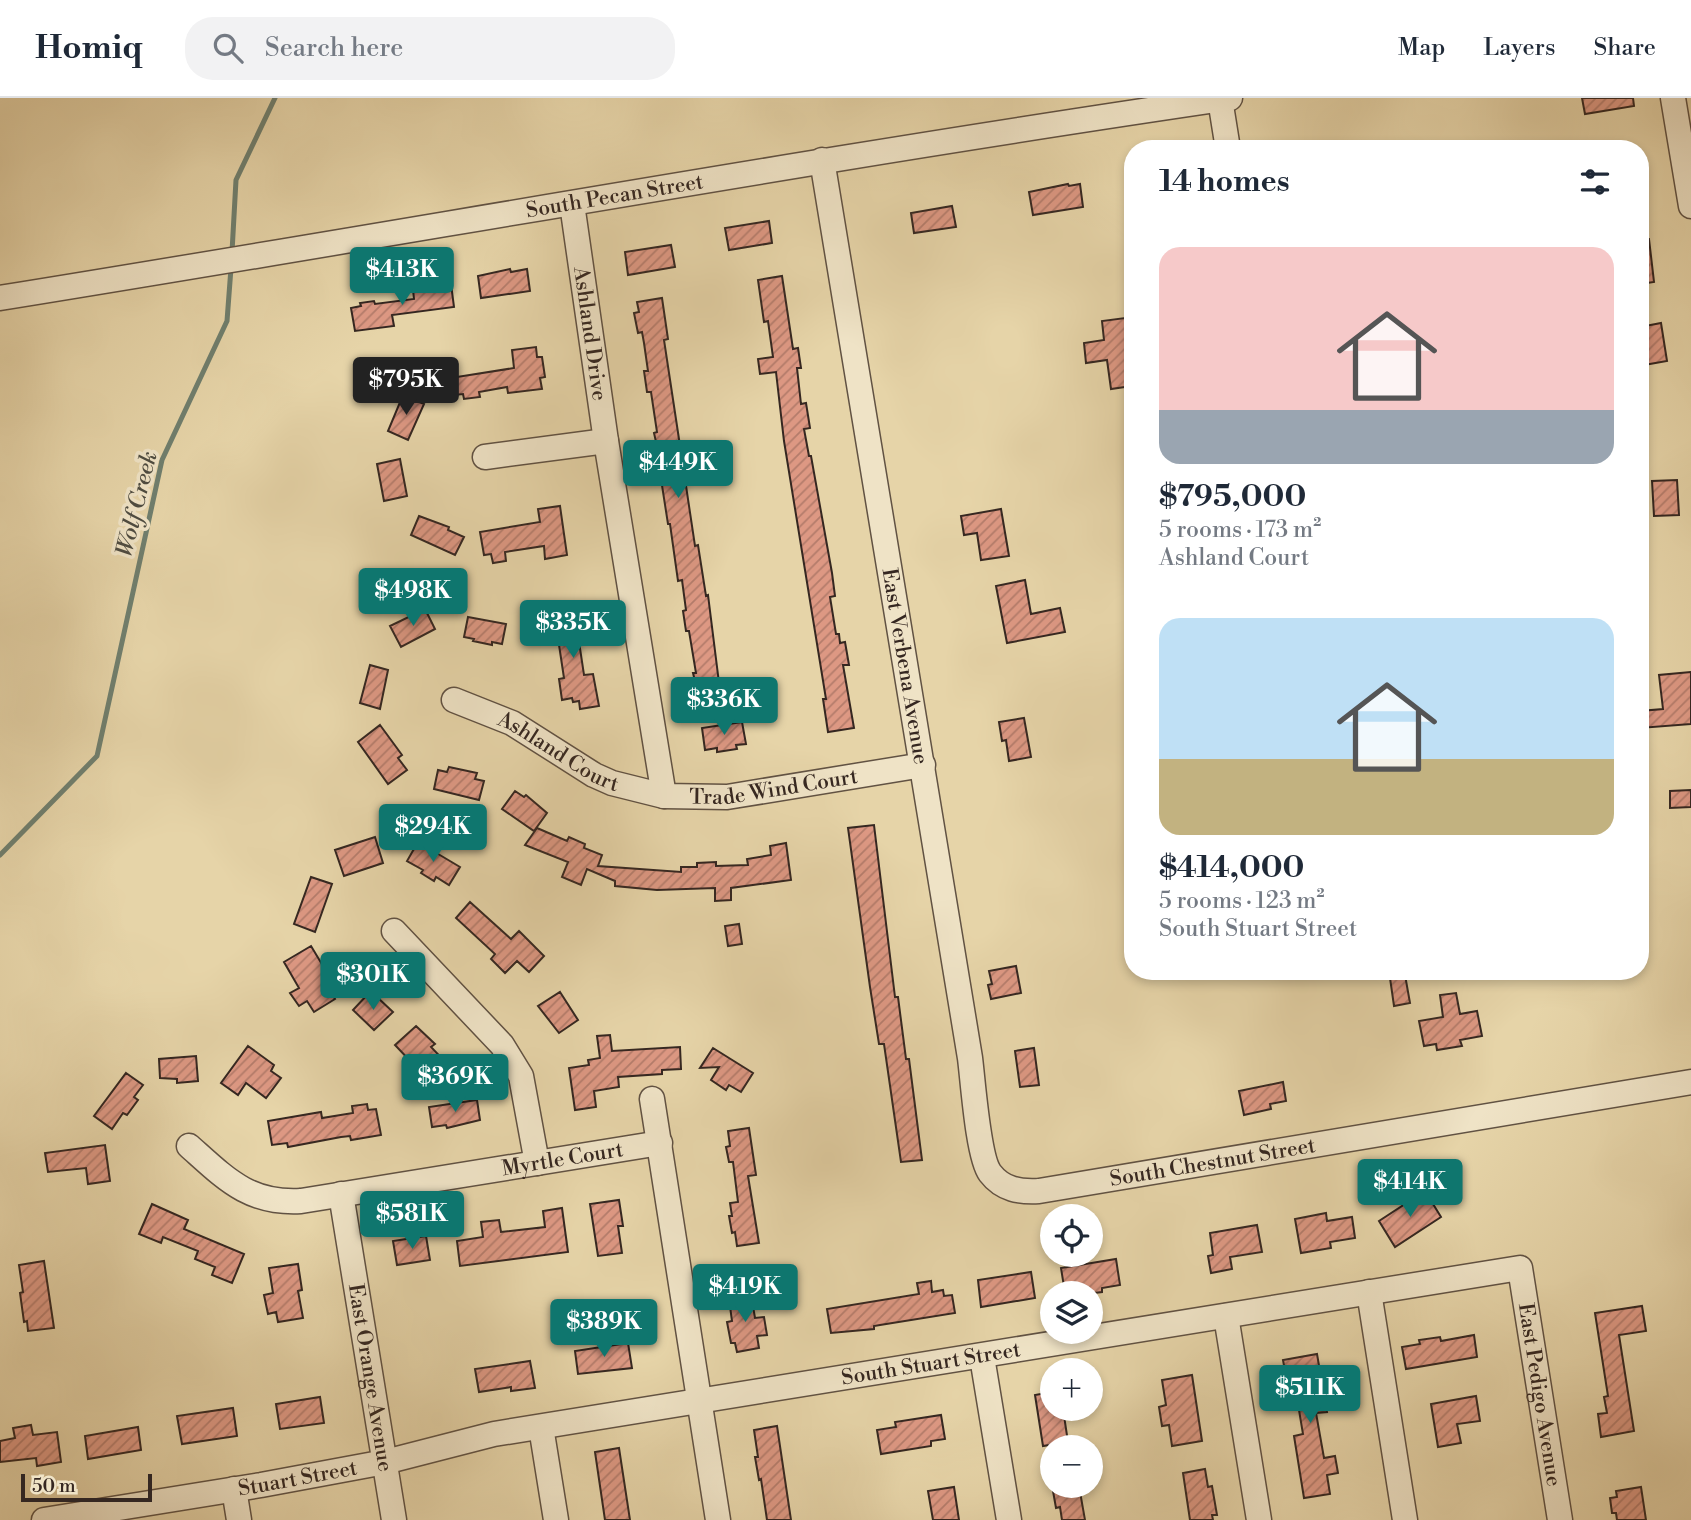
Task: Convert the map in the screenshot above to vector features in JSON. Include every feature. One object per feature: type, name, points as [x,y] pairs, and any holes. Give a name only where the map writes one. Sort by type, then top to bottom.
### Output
[{"type":"street","points":[[1673,98],[1691,206]]},
{"type":"street","points":[[1225,99],[1227,140]]},
{"type":"street","name":"South Pecan Street","points":[[0,298],[822,160],[1225,99]]},
{"type":"street","name":"East Verbena Avenue","points":[[822,160],[988,1171]]},
{"type":"street","name":"Ashland Drive","points":[[572,204],[606,441],[664,796]]},
{"type":"street","points":[[485,457],[606,441]]},
{"type":"street","name":"Ashland Court","points":[[454,700],[512,723],[594,775],[612,783],[664,796]]},
{"type":"street","name":"Trade Wind Court","points":[[664,796],[727,797],[923,765]]},
{"type":"street","points":[[394,930],[502,1045],[521,1076],[537,1163]]},
{"type":"street","name":"South Chestnut Street","points":[[988,1171],[1003,1185],[1020,1192],[1040,1191],[1691,1082]]},
{"type":"street","points":[[652,1099],[718,1520]]},
{"type":"street","name":"Myrtle Court","points":[[190,1146],[223,1177],[259,1198],[290,1202],[660,1143]]},
{"type":"street","name":"East Orange Avenue","points":[[341,1194],[394,1520]]},
{"type":"street","name":"South Stuart Street","points":[[385,1462],[494,1434],[1520,1268]]},
{"type":"street","name":"East Pedigo Avenue","points":[[1520,1268],[1560,1520]]},
{"type":"street","points":[[1369,1292],[1405,1520]]},
{"type":"street","points":[[1226,1316],[1259,1520]]},
{"type":"street","points":[[982,1357],[1009,1520]]},
{"type":"street","points":[[541,1427],[556,1520]]},
{"type":"street","name":"Stuart Street","points":[[44,1520],[385,1462]]},
{"type":"street","points":[[234,1489],[239,1520]]},
{"type":"building","points":[[1582,98],[1633,98],[1634,106],[1585,114]]},
{"type":"building","points":[[1080,184],[1083,207],[1033,215],[1029,192]]},
{"type":"building","points":[[952,206],[956,227],[914,233],[911,213]]},
{"type":"building","points":[[769,221],[772,243],[729,250],[725,228]]},
{"type":"building","points":[[1649,239],[1654,282],[1649,283]]},
{"type":"building","points":[[671,245],[675,267],[628,275],[625,252]]},
{"type":"building","points":[[510,269],[511,272],[527,269],[530,291],[481,298],[478,276]]},
{"type":"building","points":[[782,276],[793,349],[798,348],[801,404],[806,403],[810,428],[804,429],[832,573],[835,596],[830,597],[836,634],[839,634],[840,643],[845,642],[849,665],[843,665],[854,728],[828,732],[823,699],[826,699],[784,441],[776,372],[760,374],[758,359],[773,357],[768,321],[764,322],[758,280]]},
{"type":"building","points":[[442,283],[442,286],[451,284],[454,307],[392,315],[394,326],[355,331],[351,308],[361,306],[360,303],[374,301],[375,304],[414,299],[413,290]]},
{"type":"building","points":[[662,298],[668,339],[664,340],[695,546],[698,545],[706,596],[708,595],[721,699],[700,702],[693,673],[696,673],[689,631],[686,631],[683,611],[686,610],[682,580],[678,581],[668,524],[661,479],[664,478],[654,433],[657,432],[651,392],[647,392],[644,371],[648,371],[644,343],[642,332],[638,333],[634,313],[639,312],[637,302]]},
{"type":"building","points":[[1124,318],[1124,387],[1111,389],[1107,360],[1086,363],[1084,343],[1104,340],[1102,321]]},
{"type":"building","points":[[1661,323],[1667,361],[1649,364],[1649,325]]},
{"type":"building","points":[[536,347],[537,357],[542,357],[545,377],[540,378],[542,389],[508,393],[507,387],[479,392],[480,397],[464,399],[463,394],[446,396],[444,379],[514,368],[512,350]]},
{"type":"building","points":[[403,395],[424,404],[408,440],[388,431]]},
{"type":"building","points":[[400,459],[407,496],[384,501],[377,464]]},
{"type":"building","points":[[1677,480],[1679,515],[1654,516],[1652,481]]},
{"type":"building","points":[[560,506],[567,555],[545,559],[544,546],[505,552],[506,561],[493,563],[491,554],[484,555],[480,532],[540,522],[538,509]]},
{"type":"building","points":[[1001,509],[1009,556],[981,560],[977,533],[964,535],[961,516]]},
{"type":"building","points":[[419,516],[449,527],[448,530],[464,537],[455,555],[411,535]]},
{"type":"building","points":[[1025,580],[1031,614],[1060,608],[1065,632],[1007,643],[996,586]]},
{"type":"building","points":[[573,602],[584,675],[593,674],[599,706],[580,709],[579,701],[573,702],[572,698],[562,700],[559,679],[564,678],[553,605]]},
{"type":"building","points":[[425,609],[435,629],[401,647],[390,626]]},
{"type":"building","points":[[468,617],[506,624],[502,644],[492,642],[492,645],[464,637]]},
{"type":"building","points":[[370,665],[388,670],[380,709],[360,703]]},
{"type":"building","points":[[1691,672],[1691,724],[1649,727],[1649,710],[1663,709],[1659,675]]},
{"type":"building","points":[[1024,718],[1031,757],[1009,761],[1006,740],[1002,741],[999,722]]},
{"type":"building","points":[[742,722],[746,744],[736,745],[737,749],[717,752],[717,748],[705,750],[702,728]]},
{"type":"building","points":[[380,725],[402,755],[398,758],[407,770],[388,784],[358,742]]},
{"type":"building","points":[[449,767],[477,773],[475,779],[484,781],[479,800],[434,789],[438,770],[447,772]]},
{"type":"building","points":[[1691,790],[1691,807],[1670,808],[1670,791]]},
{"type":"building","points":[[515,791],[524,797],[526,795],[547,813],[534,831],[502,809]]},
{"type":"building","points":[[874,825],[895,997],[898,997],[906,1059],[909,1059],[922,1160],[901,1162],[884,1044],[879,1044],[870,987],[848,828]]},
{"type":"building","points":[[537,828],[567,841],[569,837],[585,844],[584,848],[602,855],[598,866],[681,872],[681,867],[697,867],[697,863],[716,862],[716,866],[748,865],[747,859],[771,855],[770,846],[786,843],[791,880],[731,888],[731,900],[715,901],[715,888],[657,890],[615,886],[615,881],[587,869],[581,885],[562,877],[568,862],[525,845]]},
{"type":"building","points":[[375,837],[383,863],[344,876],[335,850]]},
{"type":"building","points":[[418,842],[460,867],[449,885],[436,877],[434,881],[421,873],[423,870],[407,861]]},
{"type":"building","points":[[311,877],[332,884],[315,932],[294,924]]},
{"type":"building","points":[[470,902],[511,939],[519,931],[544,956],[529,972],[517,961],[505,973],[491,959],[495,954],[456,918]]},
{"type":"building","points":[[739,924],[742,944],[728,946],[725,926]]},
{"type":"building","points":[[311,946],[332,981],[326,984],[335,999],[314,1012],[307,1001],[299,1006],[290,993],[299,988],[284,962]]},
{"type":"building","points":[[1016,966],[1021,993],[991,999],[989,971]]},
{"type":"building","points":[[1390,980],[1406,980],[1410,1003],[1394,1006]]},
{"type":"building","points":[[560,992],[578,1020],[559,1033],[538,1006]]},
{"type":"building","points":[[1456,993],[1460,1014],[1477,1011],[1482,1036],[1460,1040],[1462,1046],[1437,1050],[1436,1044],[1424,1046],[1419,1021],[1443,1017],[1440,995]]},
{"type":"building","points":[[368,994],[375,1001],[378,998],[393,1012],[374,1030],[353,1010]]},
{"type":"building","points":[[416,1026],[435,1044],[431,1047],[450,1067],[432,1084],[395,1045]]},
{"type":"building","points":[[610,1035],[612,1051],[680,1047],[681,1069],[662,1070],[662,1074],[618,1077],[619,1087],[594,1091],[596,1107],[575,1110],[569,1068],[589,1065],[588,1060],[600,1058],[597,1036]]},
{"type":"building","points":[[248,1046],[274,1065],[271,1071],[281,1078],[266,1098],[246,1083],[238,1095],[221,1083]]},
{"type":"building","points":[[713,1048],[753,1073],[741,1092],[729,1085],[726,1090],[711,1080],[719,1067],[700,1068]]},
{"type":"building","points":[[1034,1048],[1039,1085],[1020,1087],[1015,1051]]},
{"type":"building","points":[[196,1056],[198,1081],[177,1083],[177,1079],[160,1078],[159,1059]]},
{"type":"building","points":[[126,1073],[143,1085],[134,1097],[138,1100],[127,1115],[123,1113],[112,1129],[94,1116]]},
{"type":"building","points":[[1283,1082],[1286,1101],[1270,1104],[1271,1109],[1244,1115],[1239,1091]]},
{"type":"building","points":[[477,1100],[480,1120],[447,1128],[446,1125],[432,1127],[429,1107]]},
{"type":"building","points":[[367,1104],[368,1110],[376,1109],[381,1135],[351,1140],[350,1136],[341,1137],[288,1147],[287,1143],[272,1145],[268,1121],[321,1112],[322,1118],[353,1113],[352,1106]]},
{"type":"building","points":[[749,1128],[756,1175],[748,1176],[759,1243],[737,1246],[729,1216],[732,1216],[730,1203],[738,1202],[733,1162],[729,1162],[726,1147],[730,1146],[728,1131]]},
{"type":"building","points":[[105,1145],[110,1181],[88,1184],[86,1168],[48,1172],[45,1153]]},
{"type":"building","points":[[1425,1191],[1441,1217],[1395,1247],[1379,1221]]},
{"type":"building","points":[[619,1200],[623,1226],[618,1226],[622,1253],[598,1256],[590,1204]]},
{"type":"building","points":[[152,1204],[188,1220],[184,1229],[244,1254],[232,1283],[212,1275],[215,1267],[195,1259],[198,1251],[163,1237],[161,1243],[139,1234]]},
{"type":"building","points":[[562,1208],[568,1252],[460,1266],[457,1241],[483,1237],[481,1222],[499,1220],[501,1232],[545,1227],[543,1211]]},
{"type":"building","points":[[1326,1213],[1327,1221],[1352,1217],[1355,1238],[1330,1242],[1331,1248],[1301,1253],[1295,1219]]},
{"type":"building","points":[[1257,1225],[1262,1252],[1230,1257],[1232,1269],[1211,1273],[1208,1256],[1213,1255],[1210,1233]]},
{"type":"building","points":[[426,1236],[430,1260],[397,1265],[393,1241]]},
{"type":"building","points":[[1116,1259],[1120,1285],[1103,1288],[1103,1281],[1063,1281],[1061,1268],[1103,1267],[1103,1261]]},
{"type":"building","points":[[44,1261],[54,1328],[28,1331],[20,1293],[23,1292],[19,1265]]},
{"type":"building","points":[[298,1264],[302,1290],[298,1291],[303,1318],[278,1322],[276,1312],[268,1314],[264,1295],[273,1293],[269,1268]]},
{"type":"building","points":[[1031,1272],[1035,1298],[981,1307],[978,1280]]},
{"type":"building","points":[[931,1281],[932,1292],[943,1290],[944,1296],[952,1295],[955,1313],[874,1326],[874,1329],[831,1333],[827,1309],[919,1294],[917,1283]]},
{"type":"building","points":[[751,1295],[755,1318],[764,1317],[767,1335],[757,1336],[759,1348],[737,1352],[735,1343],[731,1343],[727,1322],[732,1321],[729,1299]]},
{"type":"building","points":[[1642,1306],[1646,1331],[1619,1335],[1634,1431],[1601,1437],[1598,1414],[1607,1413],[1604,1397],[1608,1396],[1595,1313]]},
{"type":"building","points":[[1474,1335],[1477,1357],[1406,1369],[1402,1347],[1420,1344],[1419,1340],[1440,1337],[1441,1341]]},
{"type":"building","points":[[628,1343],[632,1368],[578,1374],[575,1351]]},
{"type":"building","points":[[1317,1354],[1327,1412],[1316,1413],[1324,1458],[1335,1456],[1338,1473],[1327,1475],[1330,1494],[1304,1498],[1294,1436],[1303,1434],[1294,1380],[1287,1382],[1283,1360]]},
{"type":"building","points":[[530,1361],[535,1388],[511,1391],[511,1387],[479,1392],[475,1369]]},
{"type":"building","points":[[1192,1375],[1202,1441],[1172,1446],[1169,1425],[1162,1426],[1159,1407],[1166,1405],[1162,1380]]},
{"type":"building","points":[[1040,1394],[1040,1421],[1065,1421],[1067,1435],[1041,1435],[1035,1395]]},
{"type":"building","points":[[1476,1396],[1480,1421],[1457,1424],[1461,1443],[1438,1447],[1431,1404]]},
{"type":"building","points":[[320,1397],[324,1423],[280,1429],[276,1404]]},
{"type":"building","points":[[233,1408],[237,1436],[182,1444],[177,1416]]},
{"type":"building","points":[[941,1415],[945,1439],[931,1441],[931,1446],[881,1454],[877,1430],[896,1427],[895,1422]]},
{"type":"building","points":[[31,1425],[33,1435],[57,1432],[61,1462],[37,1466],[36,1458],[0,1462],[0,1441],[15,1438],[13,1428]]},
{"type":"building","points":[[777,1426],[791,1520],[767,1520],[755,1457],[758,1457],[754,1430]]},
{"type":"building","points":[[138,1427],[141,1450],[88,1459],[85,1436]]},
{"type":"building","points":[[619,1448],[630,1520],[605,1520],[595,1452]]},
{"type":"building","points":[[1205,1469],[1208,1487],[1212,1486],[1217,1515],[1212,1515],[1213,1520],[1190,1520],[1183,1473]]},
{"type":"building","points":[[954,1487],[959,1520],[933,1520],[928,1491]]},
{"type":"building","points":[[1641,1487],[1646,1520],[1617,1520],[1616,1513],[1612,1513],[1610,1498],[1617,1497],[1616,1491]]},
{"type":"building","points":[[1054,1498],[1081,1498],[1085,1520],[1062,1520],[1060,1507],[1056,1508]]},
{"type":"waterway","name":"Wolf Creek","points":[[232,252],[236,180],[275,98]]},
{"type":"waterway","name":"Wolf Creek","points":[[0,855],[97,756],[162,460],[227,321],[231,268]]}]
